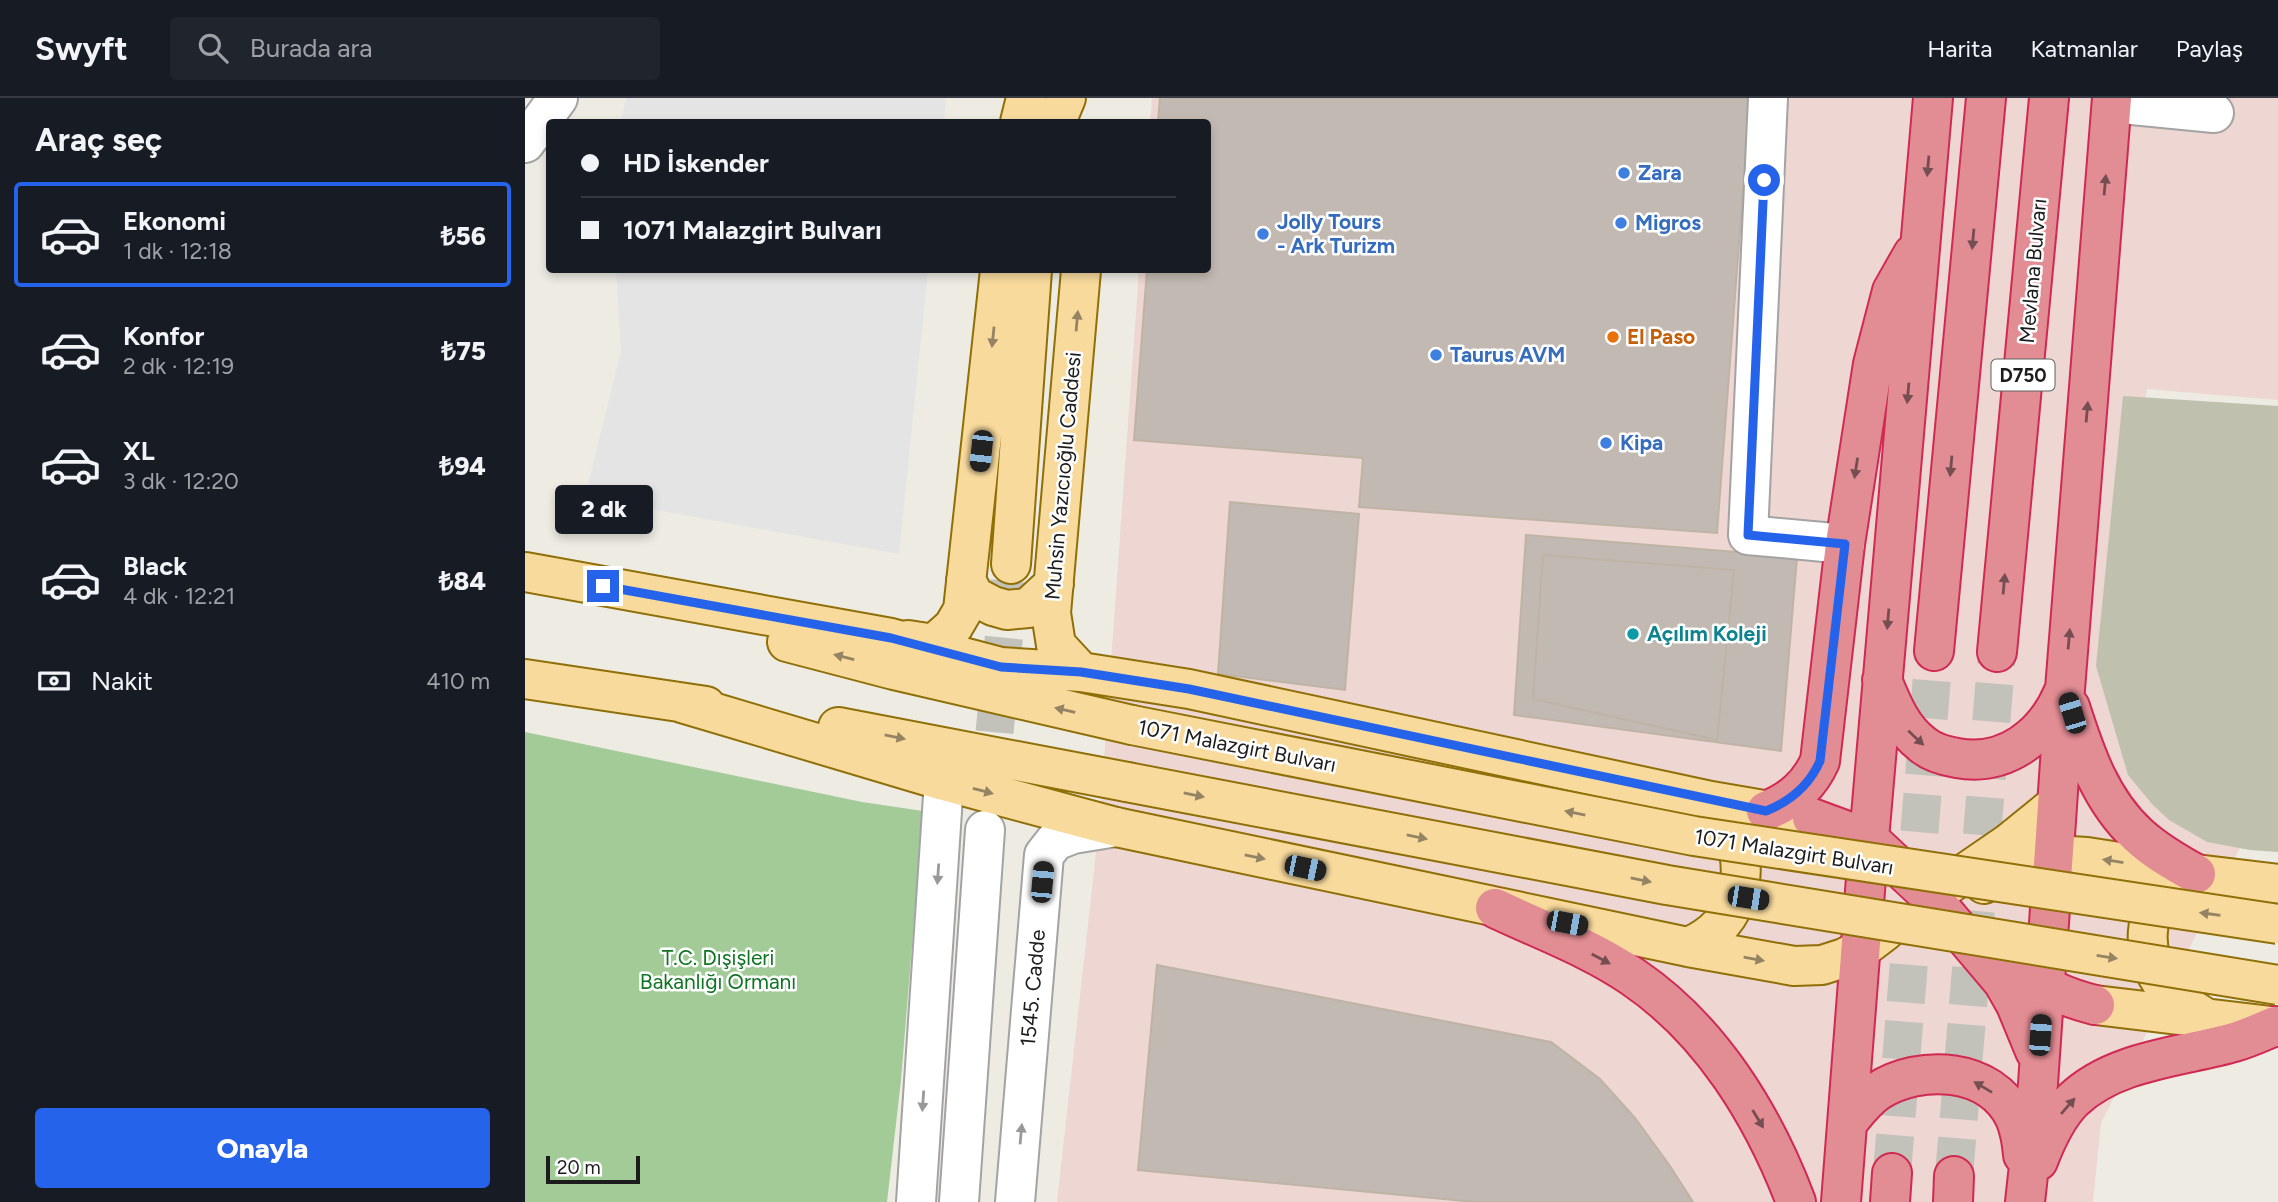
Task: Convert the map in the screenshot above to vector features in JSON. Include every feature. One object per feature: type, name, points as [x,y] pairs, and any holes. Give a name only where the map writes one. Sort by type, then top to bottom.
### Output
[{"type":"highway","points":[[1841,1202],[1853,1027],[1933,98]]},
{"type":"highway","name":"D750","points":[[1934,651],[1986,98]]},
{"type":"highway","name":"Mevlana Bulvarı","points":[[1997,652],[2049,98]]},
{"type":"highway","points":[[2025,1195],[2038,1084],[2065,689],[2112,100]]},
{"type":"highway","points":[[1766,811],[1780,806],[1801,790],[1820,761],[1845,544],[1864,414],[1892,291],[1922,241]]},
{"type":"highway","points":[[1882,680],[1899,719],[1916,739],[1936,752],[1966,760],[1998,757],[2022,746],[2046,725],[2065,689]]},
{"type":"highway","points":[[2065,689],[2087,759],[2111,803],[2137,835],[2196,874]]},
{"type":"highway","points":[[1874,783],[1886,811],[2003,982],[2025,1025],[2038,1060]]},
{"type":"highway","points":[[1812,818],[1869,839],[1946,898],[2044,986],[2061,995],[2095,1005]]},
{"type":"highway","points":[[1495,908],[1597,956],[1631,976],[1655,993],[1684,1020],[1722,1065],[1758,1119],[1781,1164],[1796,1202]]},
{"type":"highway","points":[[2025,1195],[2042,1151],[2061,1115],[2071,1102],[2099,1080],[2145,1064],[2238,1041],[2276,1026]]},
{"type":"highway","points":[[1848,1122],[1877,1091],[1904,1078],[1940,1073],[1969,1079],[1993,1092],[2015,1117],[2021,1137],[2025,1195]]},
{"type":"main road","points":[[1021,119],[1026,98]]},
{"type":"main road","points":[[1035,98],[1037,119]]},
{"type":"main road","points":[[1057,119],[1066,98]]},
{"type":"main road","points":[[1084,98],[1087,119]]},
{"type":"main road","points":[[891,638],[934,644],[953,627],[963,610],[1000,273]]},
{"type":"main road","points":[[1011,564],[1032,273]]},
{"type":"main road","name":"Muhsin Yazıcıoğlu Caddesi","points":[[1081,273],[1051,612],[1056,645],[1081,672]]},
{"type":"main road","name":"1071 Malazgirt Bulvarı","points":[[525,574],[891,638],[1001,667],[1081,672],[1189,689],[1711,801],[1812,818]]},
{"type":"main road","name":"1071 Malazgirt Bulvarı","points":[[525,574],[894,670],[1132,725],[1694,836],[2278,924]]},
{"type":"main road","points":[[967,580],[974,596],[1007,610],[1028,608],[1054,584]]},
{"type":"main road","points":[[525,679],[772,714],[1667,885],[2278,985]]},
{"type":"main road","points":[[682,703],[944,781],[1116,827],[1495,908],[1794,966],[1822,965],[1844,958],[1946,898],[2021,862],[2053,855],[2087,857],[2278,884]]},
{"type":"main road","points":[[1688,947],[1702,941],[1724,920],[1738,891],[1741,873],[1736,837],[1711,801]]},
{"type":"main road","points":[[1853,1027],[1860,998],[1871,976],[1946,898],[2057,804]]},
{"type":"main road","points":[[2196,874],[2176,881],[2164,889],[2155,901],[2150,916],[2147,944],[2149,957],[2165,987],[2179,1001],[2204,1017]]},
{"type":"main road","points":[[2095,1005],[2276,1026]]},
{"type":"street","points":[[525,143],[558,98]]},
{"type":"street","points":[[1768,98],[1748,535],[1845,544]]},
{"type":"street","points":[[2112,100],[2214,113]]},
{"type":"street","points":[[916,1202],[944,781]]},
{"type":"street","name":"1545. Cadde","points":[[1015,1202],[1044,855],[1055,841],[1073,834],[1116,827]]},
{"type":"street","points":[[959,1202],[985,830]]},
{"type":"shaded area","points":[[626,98],[946,98],[944,119],[622,119]]},
{"type":"shaded area","points":[[1152,98],[2278,98],[2278,400],[2147,389],[2103,666],[2243,842],[2101,1123],[2093,1202],[1057,1202],[1100,817],[1139,273],[1211,273],[1211,119],[1150,119]]},
{"type":"shaded area","points":[[616,273],[928,273],[899,554],[585,497],[621,351]]},
{"type":"shaded area","points":[[2123,396],[2278,406],[2278,852],[2207,842],[2169,820],[2128,775],[2096,666]]},
{"type":"green space","name":"T.C. Dışişleri Bakanlığı Ormanı","points":[[525,732],[862,802],[923,811],[901,1080],[887,1202],[525,1202]]},
{"type":"building","name":"Taurus AVM","points":[[1160,98],[1750,98],[1717,533],[1359,507],[1363,458],[1134,440],[1147,273],[1211,273],[1211,119],[1158,119]]},
{"type":"building","points":[[1230,502],[1359,514],[1345,690],[1218,674]]},
{"type":"building","points":[[1526,535],[1797,557],[1781,751],[1514,715]]},
{"type":"building","name":"Açılım Koleji","points":[[1543,555],[1734,570],[1717,740],[1533,699]]},
{"type":"building","points":[[1157,965],[1551,1042],[1600,1079],[1635,1118],[1693,1202],[1475,1202],[1138,1170]]},
{"type":"tunnel","points":[[989,789],[1011,564]]},
{"type":"tunnel","points":[[1892,1173],[1934,651]]},
{"type":"tunnel","points":[[1954,1176],[1997,652]]},
{"type":"place","name":"Zara","points":[[1624,173]]},
{"type":"place","name":"Migros","points":[[1621,223]]},
{"type":"place","name":"Jolly Tours - Ark Turizm","points":[[1263,234]]},
{"type":"place","name":"El Paso","points":[[1613,337]]},
{"type":"place","name":"Taurus AVM","points":[[1436,355]]},
{"type":"place","name":"Kipa","points":[[1606,443]]},
{"type":"place","name":"Açılım Koleji","points":[[1633,634]]},
{"type":"route","points":[[603,586],[891,638],[1001,667],[1081,672],[1189,689],[1766,811],[1780,806],[1801,790],[1820,761],[1845,544],[1748,535],[1764,180]]}]
